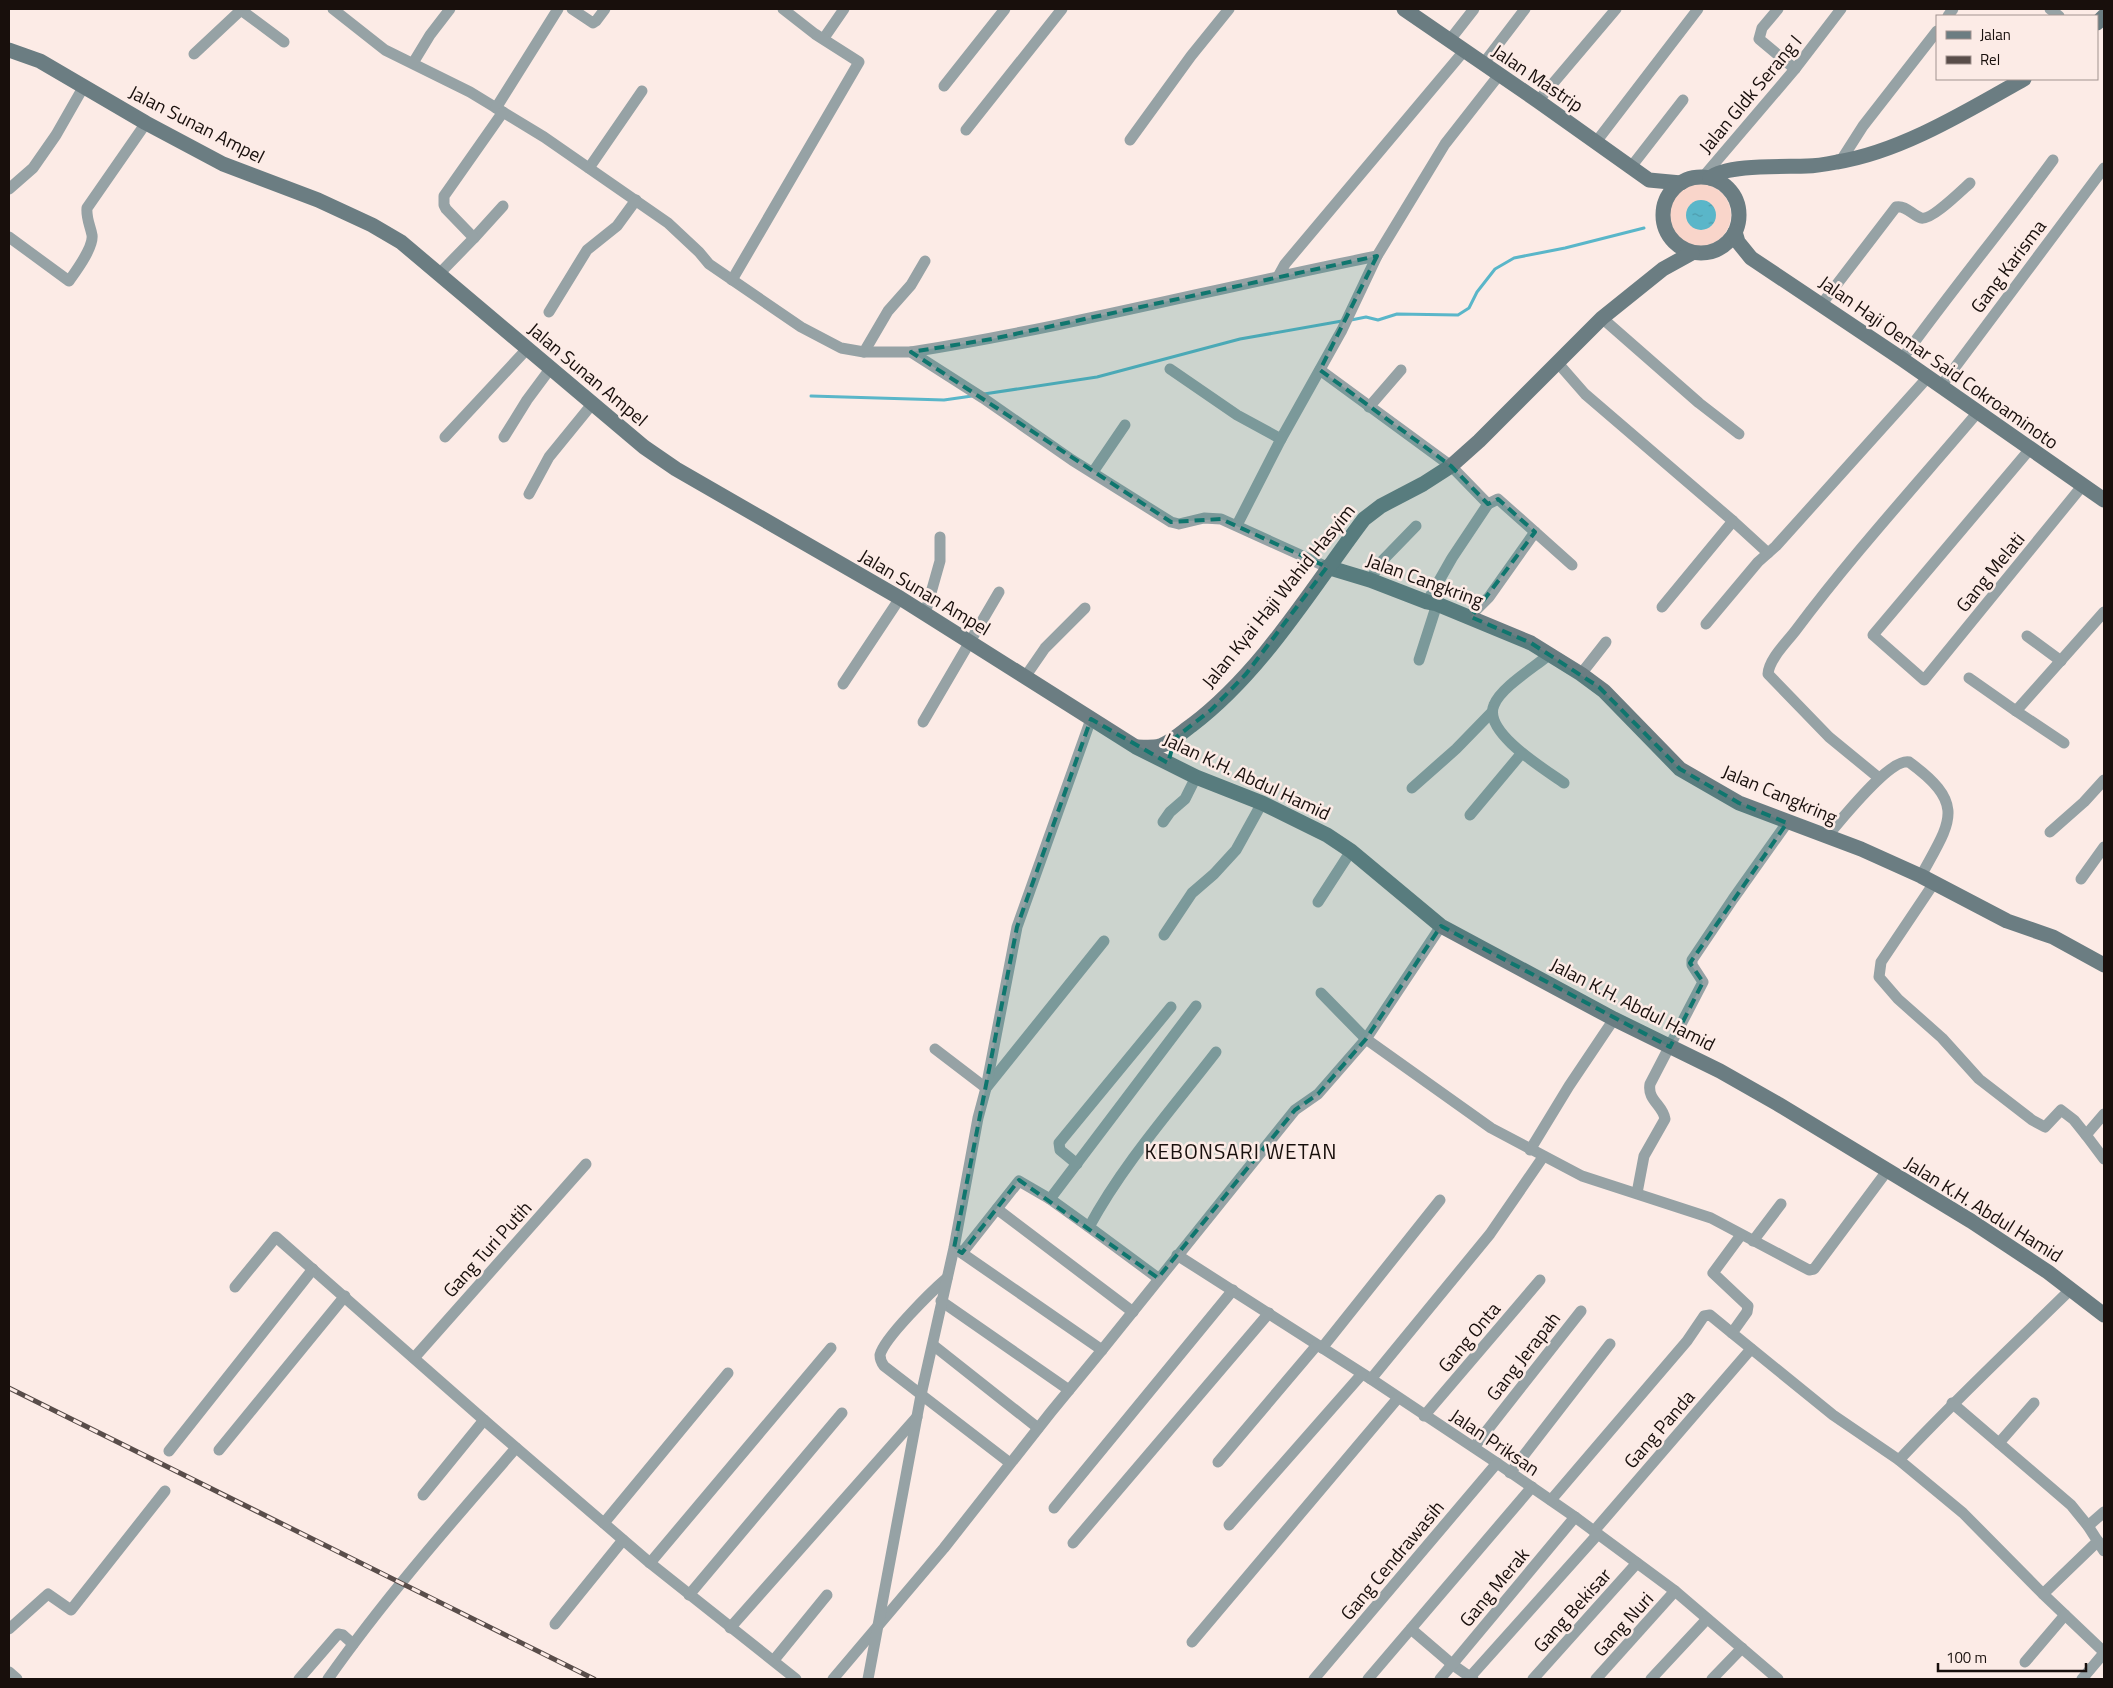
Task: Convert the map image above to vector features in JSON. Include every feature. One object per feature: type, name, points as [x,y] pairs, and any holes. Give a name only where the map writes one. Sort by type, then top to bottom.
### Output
[{"type":"main road","name":"Jalan Mastrip","points":[[1404,9],[1649,180]]},
{"type":"main road","name":"Jalan Sunan Ampel","points":[[9,50],[40,61],[223,164],[318,200],[372,225],[446,268],[526,349],[644,447],[676,469],[900,598],[1136,747]]},
{"type":"main road","points":[[1707,178],[1714,174],[1741,169],[1810,166],[1840,162],[1895,144],[1951,120],[2022,80]]},
{"type":"main road","points":[[1727,188],[1741,169]]},
{"type":"main road","points":[[1692,178],[1707,178],[1727,188],[1734,197],[1738,208],[1735,232],[1727,243],[1716,250],[1705,254],[1692,253],[1672,241],[1664,227],[1663,211],[1666,200],[1672,190],[1681,182],[1692,178]]},
{"type":"main road","points":[[1663,211],[1649,180],[1681,182]]},
{"type":"main road","points":[[1735,232],[1738,242],[1751,258]]},
{"type":"main road","points":[[1663,268],[1668,259],[1672,241]]},
{"type":"main road","points":[[1716,250],[1738,253],[1751,258]]},
{"type":"main road","name":"Jalan Kyai Haji Wahid Hasyim","points":[[1136,747],[1151,748],[1161,746],[1175,738],[1211,710],[1246,674],[1286,624],[1364,519],[1381,506],[1423,484],[1451,466],[1479,441],[1602,318],[1663,268],[1692,253]]},
{"type":"main road","name":"Jalan Haji Oemar Said Cokroaminoto","points":[[1751,258],[1902,359],[2104,500]]},
{"type":"main road","name":"Jalan Cangkring","points":[[1327,567],[1370,580],[1432,603],[1531,643],[1581,674],[1604,691],[1680,769],[1739,803],[1787,823],[1827,836],[1928,880],[2007,921],[2054,937],[2104,965]]},
{"type":"main road","points":[[1175,738],[1170,754],[1176,767]]},
{"type":"main road","name":"Jalan K.H. Abdul Hamid","points":[[1136,747],[1196,776],[1310,825],[1351,851],[1441,926],[1614,1019],[1720,1071],[1971,1221],[2071,1289],[2104,1315]]},
{"type":"street","points":[[194,54],[241,9],[284,42]]},
{"type":"street","points":[[413,63],[430,35],[450,9]]},
{"type":"street","points":[[468,245],[443,201],[444,196],[500,110],[558,9]]},
{"type":"street","points":[[572,9],[593,23],[605,9]]},
{"type":"street","points":[[732,280],[803,155],[858,64],[856,60],[815,34],[783,9]]},
{"type":"street","points":[[824,38],[844,9]]},
{"type":"street","points":[[944,86],[1006,9]]},
{"type":"street","points":[[966,130],[1062,9]]},
{"type":"street","points":[[1130,140],[1228,9]]},
{"type":"street","points":[[1449,41],[1474,9]]},
{"type":"street","points":[[1483,64],[1525,9]]},
{"type":"street","points":[[1538,101],[1616,9]]},
{"type":"street","points":[[1778,9],[1762,28],[1758,39],[1795,69]]},
{"type":"street","name":"Jalan Gldk Serang I","points":[[1707,178],[1841,9]]},
{"type":"street","points":[[337,10],[385,50],[470,92],[544,136],[668,223],[709,264],[801,327],[841,348],[864,352],[911,352],[992,339],[1140,308],[1279,275],[1377,256]]},
{"type":"street","points":[[1596,142],[1691,11]]},
{"type":"street","points":[[1840,162],[1863,126],[1936,32]]},
{"type":"street","points":[[1279,275],[1285,264],[1464,51]]},
{"type":"street","points":[[1237,525],[1281,438],[1342,330],[1377,256],[1445,144],[1499,75]]},
{"type":"street","points":[[9,189],[33,168],[56,135],[84,86]]},
{"type":"street","points":[[589,168],[642,91]]},
{"type":"street","points":[[1630,167],[1683,100]]},
{"type":"street","points":[[9,237],[69,281],[82,262],[92,237],[86,217],[89,203],[146,122]]},
{"type":"street","points":[[1902,359],[1949,294],[2006,225],[2053,160]]},
{"type":"street","name":"Gang Karisma","points":[[1706,624],[1758,562],[1934,381],[2104,168]]},
{"type":"street","points":[[1821,305],[1896,208],[1903,207],[1922,218],[1927,218],[1970,183]]},
{"type":"street","points":[[549,312],[587,250],[606,237],[617,226],[636,200]]},
{"type":"street","points":[[446,268],[503,206]]},
{"type":"street","points":[[864,352],[888,311],[911,285],[925,261]]},
{"type":"street","points":[[1602,318],[1699,403],[1739,434]]},
{"type":"street","points":[[446,437],[526,349]]},
{"type":"street","points":[[911,352],[983,398],[1072,460],[1171,522],[1179,524],[1204,518],[1221,519],[1327,567]]},
{"type":"street","points":[[1557,362],[1585,394],[1768,553]]},
{"type":"street","points":[[504,437],[527,400],[550,369]]},
{"type":"street","points":[[1170,369],[1236,415],[1281,438]]},
{"type":"street","points":[[1320,370],[1451,466],[1488,504]]},
{"type":"street","points":[[1369,407],[1400,370]]},
{"type":"street","points":[[529,494],[549,457],[593,403]]},
{"type":"street","points":[[1879,778],[1829,737],[1768,674],[1768,671],[1774,660],[1818,601],[1978,412]]},
{"type":"street","points":[[1093,472],[1125,425]]},
{"type":"street","name":"Gang Melati","points":[[2030,449],[1873,635],[1924,680],[2084,485]]},
{"type":"street","points":[[1419,660],[1432,603],[1452,558],[1488,504],[1498,500],[1572,565]]},
{"type":"street","points":[[1662,607],[1733,521]]},
{"type":"street","points":[[1370,580],[1382,562],[1416,526]]},
{"type":"street","points":[[1469,617],[1489,597],[1535,532]]},
{"type":"street","points":[[925,614],[940,557],[940,537]]},
{"type":"street","points":[[923,722],[999,592]]},
{"type":"street","points":[[843,684],[900,598]]},
{"type":"street","points":[[1026,677],[1045,648],[1085,608]]},
{"type":"street","points":[[2016,711],[2104,612]]},
{"type":"street","points":[[2027,636],[2061,660]]},
{"type":"street","points":[[1581,674],[1606,642]]},
{"type":"street","points":[[1412,788],[1456,750],[1492,712],[1494,704],[1504,691],[1550,654]]},
{"type":"street","points":[[1969,678],[2064,742]]},
{"type":"street","points":[[1492,712],[1497,726],[1521,754],[1564,783]]},
{"type":"street","points":[[868,1679],[919,1416],[921,1395],[941,1301],[947,1278],[958,1250],[978,1118],[986,1088],[1017,928],[1091,719]]},
{"type":"street","points":[[1470,815],[1521,754]]},
{"type":"street","points":[[1827,836],[1879,778],[1896,764],[1904,761],[1909,762],[1943,793],[1948,808],[1947,828],[1928,880],[1881,962],[1878,970],[1879,977],[1898,999],[1942,1038],[1979,1079],[2045,1128],[2061,1110],[2074,1120],[2104,1159]]},
{"type":"street","points":[[1163,822],[1170,812],[1186,799],[1196,776]]},
{"type":"street","points":[[2050,832],[2084,802],[2104,780]]},
{"type":"street","points":[[1164,935],[1192,893],[1214,874],[1236,850],[1262,803]]},
{"type":"street","points":[[1637,1194],[1644,1156],[1665,1119],[1664,1114],[1652,1099],[1650,1084],[1703,982],[1692,965],[1692,960],[1732,899],[1787,823]]},
{"type":"street","points":[[2081,880],[2104,847]]},
{"type":"street","points":[[1318,902],[1351,851]]},
{"type":"street","points":[[833,1679],[878,1628],[1294,1110],[1318,1094],[1366,1039],[1441,926]]},
{"type":"street","points":[[986,1088],[1104,941]]},
{"type":"street","points":[[1321,993],[1366,1039],[1491,1128],[1582,1176],[1710,1218],[1811,1270],[1888,1171]]},
{"type":"street","points":[[1050,1199],[1196,1006]]},
{"type":"street","points":[[1077,1164],[1060,1150],[1060,1143],[1171,1007]]},
{"type":"street","points":[[1530,1150],[1569,1086],[1614,1019]]},
{"type":"street","points":[[935,1049],[986,1088]]},
{"type":"street","points":[[1089,1227],[1105,1198],[1121,1175],[1216,1052]]},
{"type":"street","points":[[2086,1135],[2104,1114]]},
{"type":"street","points":[[1230,1525],[1366,1376],[1490,1234],[1543,1157]]},
{"type":"street","name":"Gang Turi Putih","points":[[414,1358],[586,1164]]},
{"type":"street","points":[[958,1250],[997,1209],[1019,1181],[1050,1199],[1158,1278]]},
{"type":"street","points":[[1218,1462],[1320,1346],[1440,1200]]},
{"type":"street","points":[[1753,1241],[1781,1204]]},
{"type":"street","points":[[997,1209],[1133,1312]]},
{"type":"street","points":[[1732,1333],[1748,1312],[1748,1306],[1713,1273],[1741,1235]]},
{"type":"street","points":[[235,1287],[276,1237],[650,1563],[796,1679]]},
{"type":"street","points":[[958,1250],[1102,1350]]},
{"type":"street","name":"Jalan Priksan","points":[[1177,1255],[1366,1376],[1551,1500],[1675,1591],[1778,1679]]},
{"type":"street","points":[[169,1451],[313,1269]]},
{"type":"street","points":[[947,1278],[921,1302],[887,1342],[880,1357],[884,1366],[1010,1463]]},
{"type":"street","name":"Gang Onta","points":[[1424,1416],[1540,1280]]},
{"type":"street","points":[[1898,1460],[1952,1403],[2071,1289]]},
{"type":"street","points":[[1054,1508],[1233,1290]]},
{"type":"street","points":[[219,1450],[345,1296]]},
{"type":"street","points":[[941,1301],[1069,1390]]},
{"type":"street","name":"Gang Jerapah","points":[[1474,1447],[1581,1312]]},
{"type":"street","points":[[1073,1543],[1270,1314]]},
{"type":"street","points":[[1551,1500],[1687,1341],[1704,1316],[1710,1315],[1834,1415],[1898,1460],[1963,1513],[2043,1594],[2104,1652],[2082,1679]]},
{"type":"street","points":[[1510,1473],[1610,1344]]},
{"type":"street","points":[[933,1345],[1038,1428]]},
{"type":"street","points":[[650,1563],[831,1348]]},
{"type":"street","name":"Gang Panda","points":[[1472,1678],[1751,1349]]},
{"type":"street","points":[[604,1523],[728,1373]]},
{"type":"street","points":[[1192,1642],[1398,1398]]},
{"type":"street","points":[[1952,1403],[2070,1506],[2088,1526],[2101,1546],[2043,1594]]},
{"type":"street","points":[[1998,1443],[2034,1403]]},
{"type":"street","points":[[689,1595],[842,1413]]},
{"type":"street","points":[[730,1628],[919,1416]]},
{"type":"street","points":[[423,1495],[484,1420]]},
{"type":"street","points":[[328,1679],[401,1583],[516,1448]]},
{"type":"street","name":"Gang Cendrawasih","points":[[1314,1679],[1497,1462]]},
{"type":"street","points":[[1368,1679],[1532,1487]]},
{"type":"street","points":[[9,1629],[48,1594],[71,1610],[165,1491]]},
{"type":"street","points":[[2088,1526],[2104,1512]]},
{"type":"street","name":"Gang Merak","points":[[1440,1679],[1575,1517]]},
{"type":"street","points":[[555,1624],[624,1540]]},
{"type":"street","name":"Gang Bekisar","points":[[1533,1679],[1637,1563]]},
{"type":"street","name":"Gang Nuri","points":[[1596,1679],[1675,1591]]},
{"type":"street","points":[[774,1660],[827,1595]]},
{"type":"street","points":[[2025,1662],[2065,1615]]},
{"type":"street","points":[[1651,1679],[1707,1619]]},
{"type":"street","points":[[1411,1629],[1452,1665],[1472,1678]]},
{"type":"street","points":[[299,1679],[338,1634],[353,1644]]},
{"type":"street","points":[[1712,1679],[1742,1648]]},
{"type":"street","points":[[1758,1679],[1767,1670]]},
{"type":"street","points":[[9,1672],[16,1679]]},
{"type":"highlighted area","points":[[1377,256],[1320,370],[1451,466],[1488,504],[1498,499],[1535,532],[1471,617],[1531,643],[1599,687],[1680,769],[1739,803],[1787,823],[1690,963],[1703,982],[1670,1047],[1441,926],[1366,1039],[1318,1094],[1295,1110],[1158,1278],[1019,1180],[962,1253],[954,1248],[1017,927],[1091,719],[1168,763],[1175,738],[1211,710],[1246,674],[1327,567],[1221,519],[1171,522],[911,352],[992,339]]},
{"type":"shaded area","points":[[1694,184],[1706,184],[1722,193],[1729,203],[1731,215],[1729,227],[1722,237],[1706,246],[1694,246],[1683,241],[1674,232],[1669,221],[1669,209],[1674,198],[1683,189]]},
{"type":"water","points":[[1701,200],[1712,204],[1716,215],[1712,226],[1701,230],[1690,226],[1686,215],[1690,204]]},
{"type":"waterway","points":[[1351,320],[1366,317],[1378,320],[1397,314],[1458,315],[1469,308],[1477,292],[1495,269],[1514,258],[1565,248],[1644,228]]},
{"type":"waterway","points":[[984,394],[1097,377],[1240,339],[1342,321]]},
{"type":"waterway","points":[[811,396],[944,400],[972,396]]},
{"type":"railway","points":[[9,1388],[594,1679]]},
{"type":"district","name":"KEBONSARI WETAN","points":[[1241,1152]]}]
